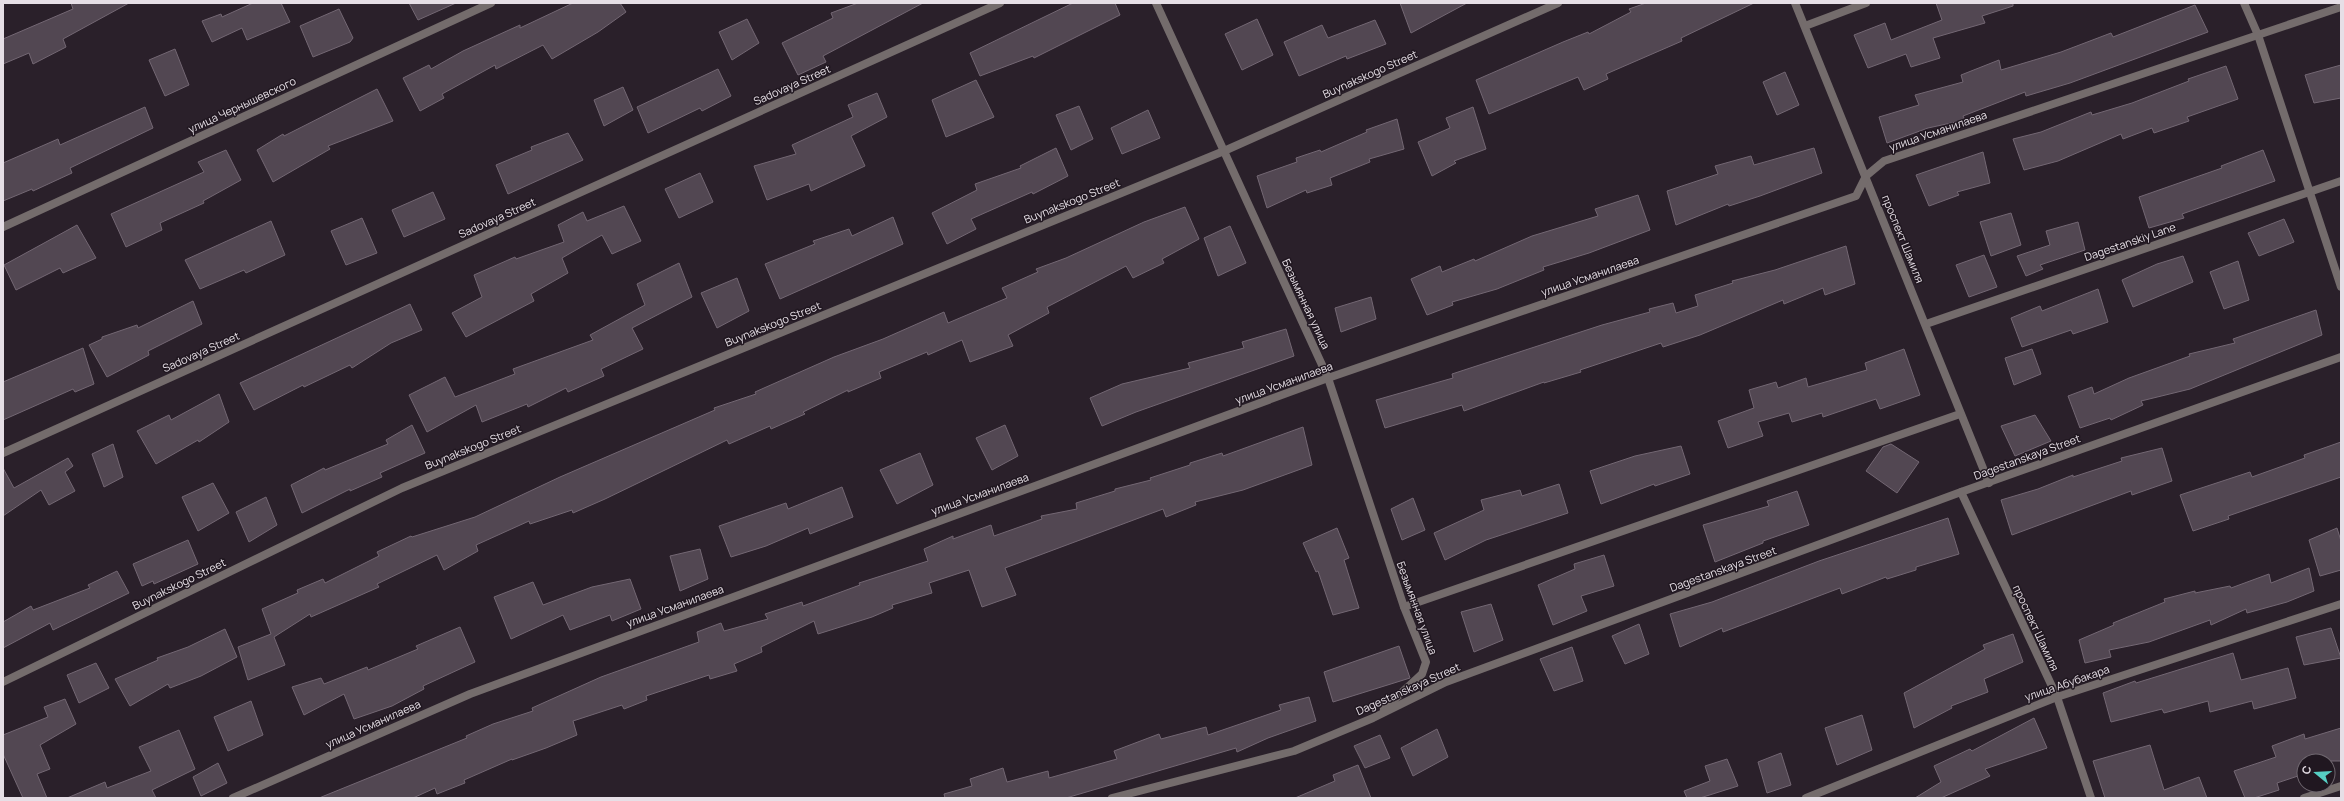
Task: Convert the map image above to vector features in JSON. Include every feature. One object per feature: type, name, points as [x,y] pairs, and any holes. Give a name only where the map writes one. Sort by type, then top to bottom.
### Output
[{"type":"street","name":"улица Чернышевского","points":[[3,227],[491,3]]},
{"type":"street","name":"Sadovaya Street","points":[[3,453],[1000,3]]},
{"type":"street","name":"Безымянная улица","points":[[1156,3],[1328,378],[1404,607],[1426,662],[1422,674],[1373,718]]},
{"type":"street","name":"Buynakskogo Street","points":[[3,682],[402,488],[1224,151],[1558,3]]},
{"type":"street","name":"проспект Шамиля","points":[[1795,3],[1989,483]]},
{"type":"street","points":[[1805,26],[1866,3]]},
{"type":"street","points":[[2244,3],[2258,35],[2308,192],[2341,287]]},
{"type":"street","name":"улица Усманилаева","points":[[233,798],[470,694],[1328,378],[1856,196],[1866,176],[1884,161],[2341,7]]},
{"type":"street","name":"Dagestanskiy Lane","points":[[1926,324],[2341,181]]},
{"type":"street","name":"Dagestanskaya Street","points":[[1112,798],[1294,751],[1373,718],[1446,682],[1961,492],[2341,357]]},
{"type":"street","points":[[1404,607],[1960,414]]},
{"type":"street","name":"проспект Шамиля","points":[[1961,492],[2056,697],[2091,798]]},
{"type":"street","name":"улица Абубакара","points":[[1806,798],[2056,697],[2341,604]]},
{"type":"street","points":[[2304,798],[2341,786]]},
{"type":"building","points":[[71,3],[129,3],[63,39],[66,47],[33,64],[29,53],[3,64],[3,39],[73,9]]},
{"type":"building","points":[[253,3],[281,3],[290,22],[247,40],[242,28],[212,42],[202,21],[221,14],[222,17]]},
{"type":"building","points":[[409,3],[456,3],[418,20]]},
{"type":"building","points":[[573,3],[620,3],[626,12],[598,32],[552,59],[543,45],[496,69],[495,65],[442,94],[444,98],[420,111],[403,78],[429,65],[431,69],[463,51],[520,25],[520,28]]},
{"type":"building","points":[[858,3],[923,3],[823,56],[826,62],[798,75],[782,43],[833,18],[831,13]]},
{"type":"building","points":[[1073,3],[1115,3],[1120,15],[1034,58],[1033,56],[980,76],[970,53]]},
{"type":"building","points":[[1400,3],[1467,3],[1411,33]]},
{"type":"building","points":[[1646,3],[1754,3],[1681,38],[1682,41],[1606,74],[1608,79],[1584,90],[1578,77],[1489,114],[1476,80],[1563,42],[1588,32],[1589,34],[1631,12],[1629,9]]},
{"type":"building","points":[[1936,3],[2013,3],[2013,6],[1982,16],[1985,23],[1933,38],[1940,58],[1911,67],[1906,54],[1868,68],[1854,35],[1885,23],[1891,40],[1942,20]]},
{"type":"building","points":[[2195,5],[2208,32],[2070,83],[2026,96],[2025,92],[1963,116],[1965,120],[1928,128],[1887,143],[1879,117],[1919,105],[1915,95],[1963,82],[1961,75],[1999,60],[2001,70],[2061,52],[2111,33],[2113,37]]},
{"type":"building","points":[[339,9],[353,38],[350,42],[313,57],[300,26]]},
{"type":"building","points":[[747,19],[759,43],[732,60],[719,32]]},
{"type":"building","points":[[1257,19],[1273,55],[1242,70],[1225,34]]},
{"type":"building","points":[[1375,20],[1386,44],[1347,59],[1346,56],[1299,76],[1284,42],[1322,25],[1328,38]]},
{"type":"building","points":[[175,49],[189,85],[165,96],[149,60]]},
{"type":"building","points":[[2341,65],[2341,98],[2314,103],[2305,75]]},
{"type":"building","points":[[2226,66],[2238,99],[2187,117],[2189,121],[2154,133],[2152,128],[2123,139],[2121,134],[2058,161],[2024,170],[2013,139],[2041,132],[2091,112],[2092,115],[2132,103],[2189,81],[2188,79]]},
{"type":"building","points":[[718,69],[731,96],[702,111],[700,108],[648,133],[637,107]]},
{"type":"building","points":[[1785,72],[1799,105],[1777,115],[1763,82]]},
{"type":"building","points":[[976,80],[994,117],[946,137],[932,100]]},
{"type":"building","points":[[623,87],[633,110],[604,126],[594,100]]},
{"type":"building","points":[[377,89],[393,121],[328,146],[330,149],[273,182],[257,150],[283,134],[284,136]]},
{"type":"building","points":[[877,93],[887,117],[851,136],[865,166],[811,191],[809,184],[767,200],[754,166],[796,154],[792,145],[853,117],[848,105]]},
{"type":"building","points":[[1079,106],[1093,139],[1071,150],[1056,115]]},
{"type":"building","points":[[145,107],[153,128],[70,168],[72,173],[33,191],[32,189],[3,201],[3,163],[58,139],[60,145]]},
{"type":"building","points":[[1473,107],[1486,149],[1454,161],[1456,163],[1432,176],[1418,142],[1450,128],[1446,118]]},
{"type":"building","points":[[1148,110],[1160,138],[1122,154],[1111,128]]},
{"type":"building","points":[[1397,119],[1404,149],[1369,159],[1370,162],[1330,178],[1332,185],[1307,193],[1306,190],[1267,208],[1257,176],[1297,162],[1296,158],[1320,150],[1321,152],[1367,132],[1366,130]]},
{"type":"building","points":[[568,133],[583,160],[508,194],[496,165],[532,150],[531,147]]},
{"type":"building","points":[[1056,148],[1068,176],[1033,194],[1032,192],[971,219],[976,229],[947,244],[932,213],[977,190],[975,184],[1021,168],[1020,166]]},
{"type":"building","points":[[1814,148],[1822,173],[1760,196],[1729,206],[1728,204],[1676,225],[1667,191],[1718,174],[1715,166],[1751,156],[1754,165]]},
{"type":"building","points":[[226,150],[241,180],[203,201],[204,203],[160,223],[162,230],[126,247],[111,214],[204,172],[198,162]]},
{"type":"building","points":[[2263,150],[2275,181],[2182,214],[2184,218],[2149,228],[2139,197],[2222,168],[2221,166]]},
{"type":"building","points":[[1983,152],[1990,183],[1957,192],[1959,195],[1929,206],[1916,175]]},
{"type":"building","points":[[700,173],[713,202],[679,218],[665,189]]},
{"type":"building","points":[[433,192],[445,219],[404,237],[392,210]]},
{"type":"building","points":[[1638,195],[1650,230],[1589,253],[1543,267],[1544,270],[1497,289],[1452,302],[1453,305],[1427,315],[1411,279],[1440,266],[1442,272],[1474,259],[1475,261],[1532,236],[1598,216],[1595,209]]},
{"type":"building","points":[[624,206],[641,241],[612,254],[602,235],[562,258],[568,273],[531,294],[534,301],[466,337],[452,313],[482,297],[474,275],[515,257],[516,259],[564,242],[558,225],[583,212],[587,221]]},
{"type":"building","points":[[1185,207],[1199,239],[1162,259],[1164,263],[1133,278],[1126,266],[1047,307],[1049,313],[1008,335],[1013,346],[970,362],[962,340],[928,355],[927,352],[879,372],[881,378],[848,392],[848,390],[803,412],[805,414],[771,429],[770,426],[729,444],[727,440],[573,513],[572,510],[530,524],[529,521],[476,545],[478,551],[444,570],[437,555],[377,584],[379,587],[311,617],[310,614],[274,637],[285,665],[248,680],[238,647],[271,634],[262,609],[298,593],[297,590],[323,579],[325,583],[379,556],[377,552],[411,536],[412,537],[475,517],[560,477],[715,410],[714,408],[756,394],[755,392],[834,357],[883,339],[944,312],[948,323],[1007,298],[1002,288],[1038,272],[1036,269],[1066,258],[1144,222]]},
{"type":"building","points":[[2011,213],[2021,245],[1991,256],[1980,222]]},
{"type":"building","points":[[893,217],[903,244],[780,299],[765,264],[815,244],[813,241],[849,229],[852,236]]},
{"type":"building","points":[[362,218],[377,253],[346,265],[331,231]]},
{"type":"building","points":[[2284,219],[2294,242],[2259,256],[2248,233]]},
{"type":"building","points":[[271,221],[285,255],[246,273],[244,270],[200,289],[185,260]]},
{"type":"building","points":[[2078,222],[2085,250],[2040,265],[2043,269],[2026,276],[2017,256],[2050,245],[2046,231]]},
{"type":"building","points":[[77,225],[96,258],[63,273],[60,268],[16,290],[4,265]]},
{"type":"building","points":[[1230,226],[1246,263],[1218,276],[1204,238]]},
{"type":"building","points":[[1846,246],[1855,284],[1825,295],[1823,288],[1784,304],[1783,300],[1700,335],[1663,347],[1661,343],[1580,370],[1581,372],[1544,382],[1464,411],[1462,405],[1385,428],[1376,400],[1453,378],[1452,374],[1602,325],[1650,312],[1649,309],[1673,303],[1676,313],[1698,306],[1695,295],[1733,283],[1732,281],[1775,270]]},
{"type":"building","points":[[1984,255],[1997,287],[1969,297],[1956,265]]},
{"type":"building","points":[[2183,256],[2193,282],[2133,307],[2122,280],[2157,264]]},
{"type":"building","points":[[2238,261],[2249,300],[2224,309],[2210,272]]},
{"type":"building","points":[[679,263],[692,297],[632,328],[643,349],[601,369],[604,376],[568,392],[566,388],[528,407],[527,404],[482,422],[476,405],[427,432],[409,395],[445,377],[455,397],[515,374],[513,369],[593,340],[590,335],[645,305],[637,284]]},
{"type":"building","points":[[737,278],[749,311],[717,328],[701,293]]},
{"type":"building","points":[[2098,289],[2108,322],[2073,334],[2071,330],[2022,347],[2011,318],[2040,306],[2042,311]]},
{"type":"building","points":[[1371,297],[1376,319],[1341,332],[1335,308]]},
{"type":"building","points":[[193,301],[202,324],[148,351],[149,355],[107,377],[89,345],[102,339],[102,337],[137,325],[138,328]]},
{"type":"building","points":[[410,304],[422,330],[391,343],[352,368],[350,365],[304,387],[303,385],[254,410],[240,383]]},
{"type":"building","points":[[2316,310],[2322,335],[2190,389],[2141,401],[2143,405],[2111,420],[2110,418],[2080,428],[2068,396],[2092,387],[2094,394],[2129,378],[2190,356],[2189,354],[2235,343],[2233,339]]},
{"type":"building","points":[[1286,329],[1294,356],[1136,412],[1102,426],[1090,398],[1122,384],[1190,368],[1188,363],[1244,348],[1242,342]]},
{"type":"building","points":[[83,348],[94,384],[75,392],[73,389],[3,420],[3,382]]},
{"type":"building","points":[[1904,349],[1920,395],[1880,409],[1876,399],[1823,417],[1822,413],[1792,422],[1789,413],[1758,422],[1763,436],[1728,448],[1718,421],[1754,408],[1749,390],[1776,382],[1778,388],[1806,378],[1808,387],[1867,370],[1865,363]]},
{"type":"building","points":[[2032,349],[2041,374],[2014,385],[2005,358]]},
{"type":"building","points":[[219,394],[229,422],[199,442],[198,440],[156,464],[137,431],[169,415],[171,420]]},
{"type":"building","points":[[2035,415],[2051,441],[2015,456],[2001,426]]},
{"type":"building","points":[[412,425],[425,453],[380,473],[382,477],[350,491],[350,489],[302,513],[291,485],[324,468],[325,470],[388,444],[386,440]]},
{"type":"building","points":[[1005,425],[1018,456],[992,470],[976,438]]},
{"type":"building","points":[[1303,427],[1312,465],[1243,490],[1195,502],[1196,505],[1166,517],[1163,509],[1005,568],[1016,595],[982,607],[969,570],[929,583],[932,593],[892,605],[893,608],[872,617],[818,634],[814,621],[761,647],[762,652],[734,664],[737,671],[710,679],[709,675],[646,696],[647,700],[624,709],[622,705],[573,721],[577,735],[546,748],[512,759],[464,780],[465,783],[437,794],[435,788],[413,798],[319,798],[467,738],[466,736],[493,724],[533,711],[532,708],[601,677],[699,642],[697,632],[721,623],[724,631],[768,619],[765,614],[802,602],[803,606],[860,585],[859,583],[928,561],[924,549],[953,536],[953,539],[991,525],[994,536],[1042,519],[1041,516],[1077,509],[1076,503],[1115,491],[1115,489],[1151,480],[1150,478],[1190,465],[1190,463],[1222,453],[1223,456]]},
{"type":"building","points":[[2341,442],[2341,477],[2228,516],[2229,519],[2193,531],[2180,495],[2250,472],[2252,477],[2305,458],[2304,455]]},
{"type":"building","points":[[113,444],[123,477],[104,487],[92,454]]},
{"type":"building","points":[[1891,444],[1919,462],[1897,493],[1866,471],[1883,447]]},
{"type":"building","points":[[1681,446],[1690,474],[1655,486],[1654,484],[1601,504],[1590,471],[1635,456]]},
{"type":"building","points":[[2162,448],[2172,481],[2132,495],[2131,491],[2012,535],[2001,500],[2038,489],[2073,475],[2073,477],[2122,461],[2121,458]]},
{"type":"building","points":[[920,453],[933,485],[897,504],[880,470]]},
{"type":"building","points":[[68,458],[73,466],[65,472],[75,491],[49,505],[41,490],[3,516],[3,468],[14,488]]},
{"type":"building","points":[[213,483],[229,513],[198,531],[182,497]]},
{"type":"building","points":[[1559,484],[1568,513],[1486,540],[1445,560],[1434,533],[1484,510],[1481,500],[1520,490],[1522,496]]},
{"type":"building","points":[[842,487],[853,517],[810,534],[808,528],[766,546],[731,557],[719,526],[786,503],[788,509]]},
{"type":"building","points":[[1797,491],[1809,525],[1763,541],[1763,543],[1715,562],[1703,525],[1769,506],[1767,501]]},
{"type":"building","points":[[266,497],[277,525],[249,542],[236,512]]},
{"type":"building","points":[[1413,498],[1425,530],[1402,540],[1391,509]]},
{"type":"building","points":[[1948,518],[1959,554],[1916,567],[1916,570],[1887,579],[1886,577],[1842,594],[1840,588],[1723,632],[1722,628],[1680,647],[1670,614],[1712,602],[1819,561]]},
{"type":"building","points":[[1337,528],[1349,558],[1344,560],[1359,608],[1333,615],[1318,571],[1316,572],[1303,543]]},
{"type":"building","points":[[2337,528],[2341,541],[2341,570],[2320,576],[2309,540]]},
{"type":"building","points":[[188,540],[198,564],[154,584],[153,581],[142,586],[133,564]]},
{"type":"building","points":[[700,549],[708,579],[680,591],[670,556]]},
{"type":"building","points":[[1604,555],[1614,586],[1581,596],[1587,611],[1553,625],[1538,585],[1575,569],[1574,564]]},
{"type":"building","points":[[2309,568],[2314,591],[2287,602],[2247,613],[2246,609],[2211,625],[2210,620],[2149,642],[2109,650],[2111,657],[2085,663],[2079,640],[2114,625],[2113,623],[2165,602],[2164,599],[2195,591],[2195,593],[2230,586],[2231,588],[2269,574],[2271,583]]},
{"type":"building","points":[[117,571],[129,593],[53,630],[50,623],[3,648],[3,622],[31,606],[33,610],[90,588],[88,585]]},
{"type":"building","points":[[630,579],[641,609],[612,621],[610,615],[570,630],[563,615],[511,639],[494,597],[533,582],[543,605],[592,587]]},
{"type":"building","points":[[1491,604],[1503,640],[1474,652],[1461,612]]},
{"type":"building","points":[[1639,624],[1649,654],[1625,664],[1612,636]]},
{"type":"building","points":[[460,627],[475,662],[423,686],[424,689],[392,706],[354,719],[344,694],[304,715],[292,687],[321,678],[324,684],[367,667],[368,670],[418,649],[416,646]]},
{"type":"building","points":[[2331,628],[2341,658],[2304,665],[2296,637]]},
{"type":"building","points":[[225,629],[237,657],[201,676],[170,688],[168,684],[130,706],[115,679],[158,660],[157,658],[188,647]]},
{"type":"building","points":[[2013,634],[2023,662],[1984,679],[1988,692],[1951,706],[1952,708],[1914,728],[1904,693],[1985,649],[1983,645]]},
{"type":"building","points":[[1399,646],[1410,678],[1333,702],[1324,672]]},
{"type":"building","points":[[1572,647],[1583,681],[1554,691],[1540,659]]},
{"type":"building","points":[[2233,653],[2241,680],[2288,668],[2296,698],[2254,709],[2252,701],[2210,712],[2208,701],[2164,713],[2162,709],[2111,722],[2103,693],[2135,681],[2136,683]]},
{"type":"building","points":[[96,663],[109,688],[79,703],[67,675]]},
{"type":"building","points":[[1309,697],[1316,721],[1268,738],[1237,752],[1236,748],[1066,798],[945,798],[944,794],[972,786],[970,779],[1003,768],[1007,782],[1048,771],[1049,778],[1117,759],[1114,751],[1159,734],[1161,739],[1206,727],[1208,735],[1281,710],[1279,705]]},
{"type":"building","points":[[65,699],[76,724],[40,745],[50,769],[37,774],[47,798],[23,798],[3,754],[3,735],[48,717],[44,707]]},
{"type":"building","points":[[251,701],[263,735],[228,751],[214,717]]},
{"type":"building","points":[[1862,715],[1872,750],[1837,765],[1825,728]]},
{"type":"building","points":[[2034,718],[2047,748],[1985,769],[1990,776],[1941,798],[1915,798],[1941,782],[1934,766],[1970,749],[1972,751]]},
{"type":"building","points":[[2341,728],[2341,761],[2336,761],[2336,753],[2296,753],[2296,777],[2277,783],[2279,790],[2254,798],[2245,798],[2234,771],[2276,757],[2272,746],[2304,734],[2305,739]]},
{"type":"building","points":[[1437,729],[1448,757],[1413,776],[1401,748]]},
{"type":"building","points":[[179,730],[195,769],[152,790],[156,798],[67,798],[105,782],[107,788],[151,771],[139,747]]},
{"type":"building","points":[[1380,735],[1390,758],[1365,768],[1354,746]]},
{"type":"building","points":[[2150,745],[2164,790],[2199,777],[2207,798],[2105,798],[2093,761]]},
{"type":"building","points":[[1781,753],[1791,785],[1767,793],[1758,762]]},
{"type":"building","points":[[1727,759],[1738,786],[1700,798],[1687,798],[1684,791],[1710,781],[1705,766]]},
{"type":"building","points":[[218,763],[227,783],[201,796],[193,777]]},
{"type":"building","points":[[1358,765],[1371,798],[1295,798],[1335,781],[1333,775]]}]
